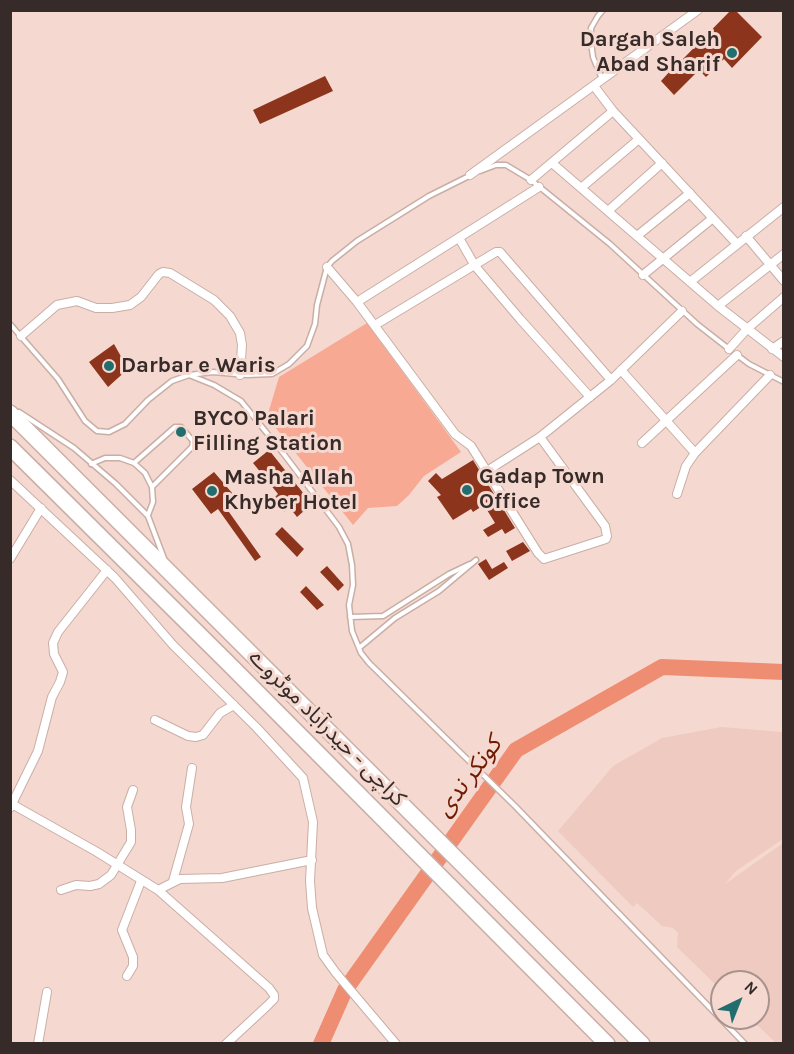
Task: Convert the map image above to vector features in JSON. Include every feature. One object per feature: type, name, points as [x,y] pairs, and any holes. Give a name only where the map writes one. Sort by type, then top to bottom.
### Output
[{"type":"highway","name":"کراچی - حیدرآباد موٹروے","points":[[10,413],[642,1044]]},
{"type":"highway","name":"کراچی - حیدرآباد موٹروے","points":[[10,447],[607,1044]]},
{"type":"street","points":[[470,175],[698,10]]},
{"type":"street","points":[[594,86],[639,139],[736,244]]},
{"type":"street","points":[[531,180],[614,111]]},
{"type":"street","points":[[581,188],[639,139]]},
{"type":"street","points":[[552,163],[718,306],[783,357]]},
{"type":"street","points":[[608,211],[662,163]]},
{"type":"street","points":[[357,302],[539,188]]},
{"type":"street","points":[[638,236],[690,194]]},
{"type":"street","points":[[690,282],[783,207]]},
{"type":"street","points":[[643,275],[713,218]]},
{"type":"street","points":[[746,236],[783,281]]},
{"type":"street","points":[[459,238],[475,266],[590,397]]},
{"type":"street","points":[[375,325],[496,252],[504,254],[611,380]]},
{"type":"street","points":[[718,306],[783,254]]},
{"type":"street","points":[[327,267],[375,325],[455,434],[471,447],[544,559],[606,539],[607,536],[605,526],[540,437]]},
{"type":"street","points":[[21,336],[57,305],[76,301],[96,308],[130,305],[141,297],[159,274],[170,273],[214,300],[231,316],[240,333],[242,345],[240,375]]},
{"type":"street","points":[[729,349],[747,329],[783,297]]},
{"type":"street","points":[[487,471],[540,437],[611,380],[682,310]]},
{"type":"street","points":[[772,349],[783,341]]},
{"type":"street","points":[[642,443],[737,355]]},
{"type":"street","points":[[621,370],[695,453]]},
{"type":"street","points":[[677,494],[687,466],[695,453],[770,375]]},
{"type":"street","points":[[10,480],[107,570],[173,645],[303,778],[313,822],[310,881],[312,908],[323,955],[396,1044]]},
{"type":"street","points":[[10,559],[41,508]]},
{"type":"street","points":[[107,570],[58,632],[53,643],[54,654],[63,672],[52,696],[38,751],[11,805],[158,890],[274,995],[274,999],[226,1044]]},
{"type":"street","points":[[155,720],[188,736],[196,737],[202,735],[220,713],[234,705]]},
{"type":"street","points":[[173,881],[189,824],[186,807],[192,768]]},
{"type":"street","points":[[61,890],[76,885],[90,886],[107,880],[131,842],[127,807],[133,790]]},
{"type":"street","points":[[158,890],[180,879],[222,878],[312,860]]},
{"type":"street","points":[[127,976],[133,957],[122,930],[141,881]]},
{"type":"street","points":[[38,1044],[47,992]]},
{"type":"lane","points":[[602,80],[593,57],[591,28],[603,10]]},
{"type":"lane","points":[[10,324],[58,379],[85,421],[97,431],[109,432],[125,424],[148,400],[172,381],[189,375],[213,372],[240,375],[272,374],[289,364],[307,346],[315,324],[317,305],[327,267],[357,241],[429,196],[470,175],[496,165],[506,165],[531,180],[610,244],[682,310],[729,349],[749,364],[783,382]]},
{"type":"lane","points":[[189,375],[214,385],[241,401],[339,527],[348,544],[352,565],[350,616],[359,648],[369,663],[515,806],[745,1044]]},
{"type":"lane","points":[[10,407],[74,448],[116,484],[148,516],[169,571]]},
{"type":"lane","points":[[134,463],[175,427],[181,428],[193,441],[192,447],[152,487]]},
{"type":"lane","points":[[91,464],[105,458],[120,458],[134,463],[145,473],[152,487],[153,502],[148,516]]},
{"type":"lane","points":[[350,616],[383,616],[449,574],[476,560],[439,591],[395,618],[359,648]]},
{"type":"lane","points":[[439,591],[446,596]]},
{"type":"shaded area","points":[[367,323],[461,452],[424,476],[397,506],[368,508],[353,525],[267,417],[279,377]]},
{"type":"shaded area","points":[[721,727],[783,732],[783,839],[736,871],[725,884],[783,843],[783,1043],[776,1043],[762,1030],[770,1030],[770,970],[710,970],[710,979],[677,947],[678,933],[673,928],[662,926],[637,903],[633,907],[558,831],[613,766],[662,738]]},
{"type":"building","points":[[731,10],[735,10],[762,37],[732,68],[724,59],[706,77],[699,70],[674,95],[661,81],[671,70],[673,63],[681,61]]},
{"type":"building","points":[[325,76],[333,91],[260,124],[253,110]]},
{"type":"building","name":"Darbar e Waris","points":[[114,344],[128,369],[108,387],[89,362]]},
{"type":"building","points":[[269,450],[312,504],[297,517],[290,508],[284,512],[273,499],[278,494],[253,463]]},
{"type":"building","points":[[473,460],[515,528],[505,534],[502,529],[488,537],[483,530],[495,523],[484,505],[473,512],[471,509],[453,520],[437,497],[441,495],[428,481],[436,473],[442,479]]},
{"type":"building","name":"Masha Allah Khyber Hotel","points":[[214,472],[233,494],[224,505],[261,557],[255,561],[218,509],[211,514],[192,489]]},
{"type":"building","points":[[282,527],[304,549],[297,557],[275,534]]},
{"type":"building","points":[[523,542],[530,551],[512,561],[506,551]]},
{"type":"building","points":[[486,559],[492,569],[504,562],[508,568],[489,580],[478,564]]},
{"type":"building","points":[[327,566],[344,585],[338,591],[320,572]]},
{"type":"building","points":[[306,586],[324,605],[317,610],[300,592]]},
{"type":"waterway","name":"کونکر ندی","points":[[321,1044],[345,990],[516,750],[662,667],[784,672]]},
{"type":"place","name":"Dargah Saleh Abad Sharif","points":[[732,53]]},
{"type":"place","name":"Darbar e Waris","points":[[109,366]]},
{"type":"place","name":"BYCO Palari Filling Station","points":[[181,432]]},
{"type":"place","name":"Gadap Town Office","points":[[467,490]]},
{"type":"place","name":"Masha Allah Khyber Hotel","points":[[212,491]]}]
